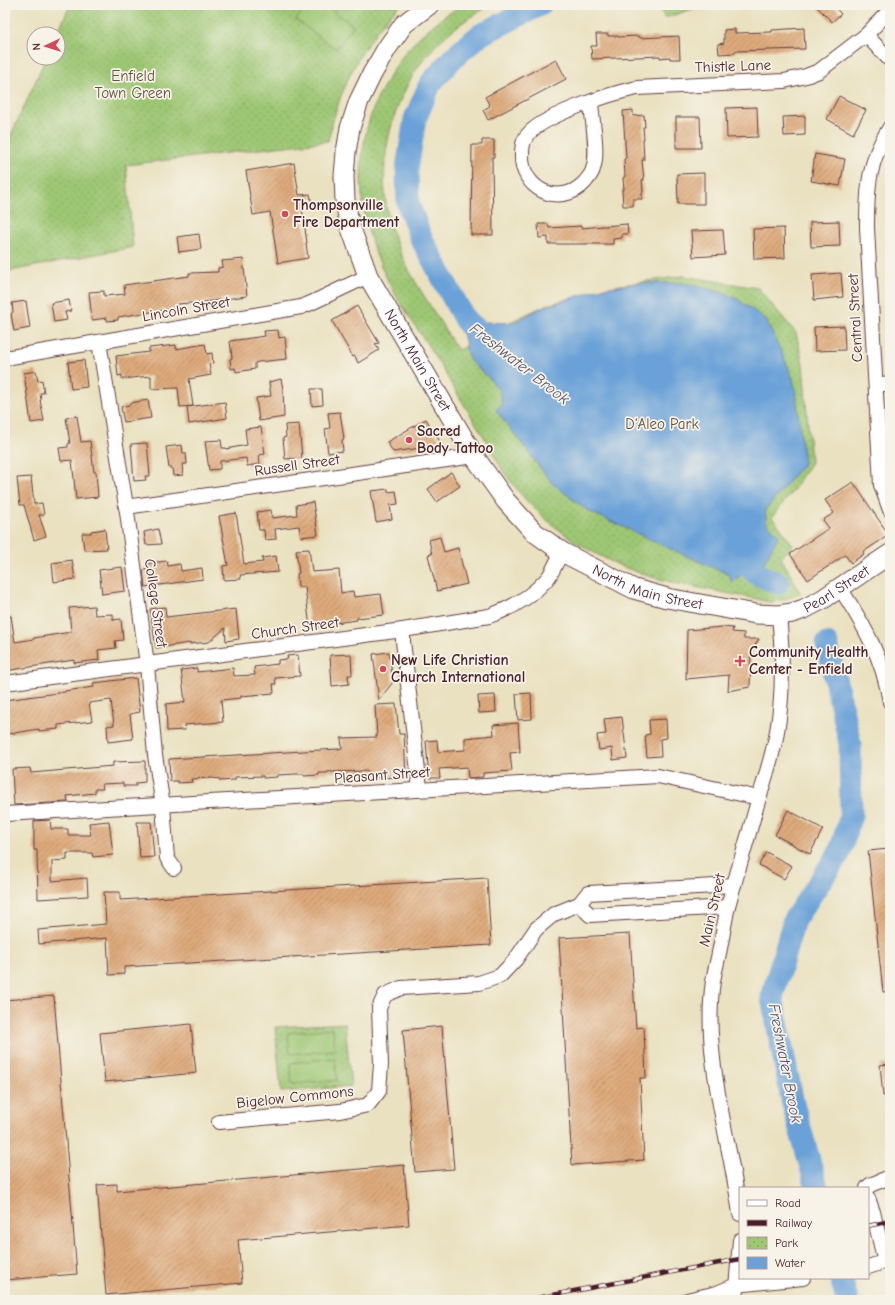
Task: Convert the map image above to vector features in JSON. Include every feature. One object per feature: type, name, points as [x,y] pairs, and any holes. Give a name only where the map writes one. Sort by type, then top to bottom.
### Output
[{"type":"street","name":"North Main Street","points":[[429,5],[404,24],[387,48],[362,94],[350,128],[344,176],[345,200],[349,223],[368,276],[474,456],[510,506],[534,532],[562,552],[606,576],[641,590],[667,598],[756,614],[779,615]]},
{"type":"street","name":"Thistle Lane","points":[[590,102],[595,163],[593,171],[582,184],[570,193],[556,194],[539,189],[526,177],[523,169],[522,161],[525,139],[535,127],[566,110],[616,92],[637,88],[784,81],[806,76],[819,71],[866,35],[890,10]]},
{"type":"street","points":[[866,35],[890,60]]},
{"type":"street","name":"Central Street","points":[[890,127],[880,144],[870,172],[867,205],[867,236],[883,384],[881,485],[890,510]]},
{"type":"street","name":"Lincoln Street","points":[[5,358],[301,306],[317,301],[368,276]]},
{"type":"street","name":"College Street","points":[[100,342],[126,507],[147,665],[155,754],[163,806],[167,858],[174,868]]},
{"type":"street","name":"Russell Street","points":[[126,507],[474,456]]},
{"type":"street","name":"Church Street","points":[[5,683],[403,630],[490,616],[502,612],[536,589],[548,578],[562,552]]},
{"type":"street","name":"Pearl Street","points":[[779,615],[804,609],[840,588],[890,554]]},
{"type":"street","points":[[840,588],[859,618],[874,648],[883,671],[890,702]]},
{"type":"street","name":"Main Street","points":[[739,1206],[726,1140],[715,1069],[711,1020],[713,981],[728,907],[776,737],[780,713],[782,661],[779,615]]},
{"type":"street","points":[[403,630],[420,789]]},
{"type":"street","name":"Pleasant Street","points":[[5,814],[658,776],[759,798]]},
{"type":"street","name":"Bigelow Commons","points":[[219,1122],[340,1111],[368,1105],[379,1091],[381,1064],[379,1008],[385,995],[401,988],[479,983],[500,976],[516,960],[536,930],[554,914],[579,904],[588,893],[734,886]]},
{"type":"street","points":[[579,904],[590,915],[728,907]]},
{"type":"street","points":[[868,1187],[890,1177]]},
{"type":"street","points":[[869,1201],[888,1261],[869,1267]]},
{"type":"street","points":[[735,1300],[739,1251]]},
{"type":"street","points":[[687,1300],[717,1293],[736,1285],[793,1279]]},
{"type":"green space","name":"Enfield Town Green","points":[[70,5],[400,5],[386,20],[363,51],[354,68],[339,103],[328,141],[126,165],[133,247],[5,272],[5,148],[42,66],[66,66],[66,26],[61,26]]},
{"type":"green space","points":[[307,5],[325,5],[353,26],[336,49],[296,20]]},
{"type":"green space","name":"D'Aleo Park","points":[[462,5],[491,5],[454,28],[435,46],[420,64],[398,105],[386,150],[384,174],[385,197],[389,220],[397,245],[414,279],[458,350],[503,325],[546,305],[620,285],[683,276],[758,288],[796,333],[803,364],[811,462],[792,492],[772,517],[793,545],[781,558],[801,594],[775,602],[769,602],[668,581],[626,568],[585,547],[565,534],[530,504],[514,486],[397,296],[381,266],[372,244],[366,222],[362,198],[361,175],[367,129],[374,107],[384,86],[408,49],[427,30]]},
{"type":"green space","points":[[660,5],[706,5],[664,18]]},
{"type":"green space","points":[[345,1023],[351,1086],[281,1092],[275,1027]]},
{"type":"green space","points":[[333,1028],[335,1050],[290,1054],[288,1033]]},
{"type":"green space","points":[[335,1058],[337,1080],[292,1084],[290,1063]]},
{"type":"water","name":"D'Aleo Park","points":[[638,283],[683,283],[721,292],[737,299],[766,320],[793,379],[804,463],[765,510],[767,524],[779,535],[755,579],[745,572],[732,582],[728,574],[588,511],[552,483],[496,410],[502,404],[500,392],[490,379],[470,361],[466,350],[465,340],[457,325],[475,314],[483,322],[513,323],[541,308],[602,288]]},
{"type":"building","points":[[815,5],[833,5],[841,14],[832,22]]},
{"type":"building","points":[[804,28],[805,49],[735,51],[735,53],[719,54],[718,44],[724,43],[724,30],[735,29],[735,33],[772,32],[772,30]]},
{"type":"building","points":[[596,34],[608,34],[608,36],[618,37],[639,36],[640,38],[679,36],[680,59],[670,59],[670,57],[660,58],[660,56],[592,59],[591,46],[597,46]]},
{"type":"building","points":[[556,59],[566,79],[488,120],[483,110],[490,106],[485,97]]},
{"type":"building","points":[[839,96],[866,110],[853,134],[827,119]]},
{"type":"building","points":[[757,107],[758,137],[727,138],[726,108]]},
{"type":"building","points":[[633,110],[633,116],[644,115],[644,160],[642,160],[644,180],[642,180],[643,192],[642,199],[633,199],[633,206],[623,206],[622,189],[624,189],[624,159],[626,158],[623,111]]},
{"type":"building","points":[[805,116],[805,135],[784,136],[783,117]]},
{"type":"building","points":[[676,117],[700,117],[701,148],[676,148]]},
{"type":"building","points":[[482,140],[494,140],[494,157],[492,157],[493,235],[471,235],[472,145],[482,145]]},
{"type":"building","points":[[815,154],[845,159],[840,186],[811,181]]},
{"type":"building","name":"Thompsonville Fire Department","points":[[294,163],[299,195],[310,194],[312,206],[302,208],[308,258],[278,263],[270,212],[253,215],[246,171]]},
{"type":"building","points":[[704,173],[704,204],[678,204],[677,174]]},
{"type":"building","points":[[839,221],[840,246],[811,247],[810,222]]},
{"type":"building","points":[[538,224],[548,224],[549,228],[581,226],[581,228],[627,224],[628,234],[622,234],[622,238],[613,239],[613,244],[548,244],[548,237],[539,238]]},
{"type":"building","points":[[784,228],[785,258],[754,259],[753,229]]},
{"type":"building","points":[[723,230],[725,255],[693,257],[691,231]]},
{"type":"building","points":[[199,234],[201,249],[179,252],[177,237]]},
{"type":"building","points":[[243,259],[247,296],[177,304],[177,308],[118,317],[118,320],[107,321],[107,318],[92,320],[89,292],[104,291],[104,296],[125,294],[124,285],[189,276],[189,273],[218,272],[218,268],[223,267],[222,261]]},
{"type":"building","points":[[841,273],[843,297],[814,300],[812,275]]},
{"type":"building","points":[[69,300],[71,311],[65,312],[67,320],[54,322],[51,303]]},
{"type":"building","points":[[26,301],[30,328],[14,331],[11,314],[13,312],[12,303]]},
{"type":"building","points":[[357,306],[379,343],[375,344],[379,350],[358,363],[332,321]]},
{"type":"building","points":[[844,326],[845,350],[815,351],[814,327]]},
{"type":"building","points":[[278,330],[279,338],[285,337],[287,359],[258,362],[255,363],[255,369],[236,372],[235,368],[231,369],[230,359],[232,358],[230,341],[265,336],[264,331]]},
{"type":"building","points":[[205,344],[207,354],[212,353],[213,363],[209,364],[211,375],[189,379],[193,406],[180,407],[178,388],[151,389],[151,376],[122,379],[122,375],[118,376],[116,356],[149,352],[149,348],[176,345],[176,349]]},
{"type":"building","points":[[84,360],[87,387],[71,389],[68,362]]},
{"type":"building","points":[[36,371],[38,381],[42,380],[44,393],[40,393],[40,400],[44,421],[31,423],[24,373]]},
{"type":"building","points":[[281,379],[283,389],[284,417],[259,421],[256,398],[271,396],[269,382]]},
{"type":"building","points":[[311,389],[322,389],[323,405],[312,406]]},
{"type":"building","points":[[148,400],[151,418],[124,422],[121,407],[130,405],[130,403]]},
{"type":"building","points":[[225,402],[227,418],[189,424],[187,407]]},
{"type":"building","points":[[340,412],[344,439],[342,440],[343,451],[328,453],[325,429],[330,428],[328,413]]},
{"type":"building","points":[[77,416],[81,442],[90,441],[94,472],[96,472],[98,497],[76,499],[72,460],[61,461],[59,448],[68,447],[68,444],[70,443],[66,418]]},
{"type":"building","points":[[426,419],[442,445],[393,452],[387,442]]},
{"type":"building","points":[[299,424],[302,458],[285,459],[283,438],[286,437],[285,425]]},
{"type":"building","points":[[261,427],[265,454],[259,455],[260,464],[247,466],[246,458],[220,461],[220,469],[209,470],[205,441],[221,440],[222,448],[226,449],[247,445],[245,429]]},
{"type":"building","points":[[147,443],[150,476],[145,476],[146,480],[134,481],[131,444]]},
{"type":"building","points":[[182,445],[183,453],[186,453],[187,464],[182,464],[183,475],[173,476],[172,468],[169,468],[166,447]]},
{"type":"building","points":[[451,472],[460,486],[437,502],[428,489]]},
{"type":"building","points":[[31,477],[34,504],[42,503],[44,515],[39,515],[46,536],[34,540],[24,505],[20,505],[17,478]]},
{"type":"building","points":[[853,482],[889,535],[863,552],[864,554],[851,563],[845,555],[808,580],[790,554],[829,528],[823,520],[834,513],[825,500]]},
{"type":"building","points":[[388,489],[388,492],[396,491],[398,504],[390,505],[392,519],[376,522],[371,491]]},
{"type":"building","points":[[313,502],[318,535],[301,537],[299,526],[275,529],[276,539],[265,540],[264,530],[259,530],[257,512],[271,510],[272,518],[297,515],[296,505]]},
{"type":"building","points":[[236,513],[244,564],[263,562],[262,558],[276,556],[278,572],[240,575],[241,579],[224,580],[223,566],[228,565],[219,516]]},
{"type":"building","points":[[105,529],[107,549],[84,550],[82,533],[91,533],[91,531]]},
{"type":"building","points":[[158,529],[161,544],[146,545],[144,532]]},
{"type":"building","points":[[440,537],[444,552],[458,548],[467,584],[437,591],[428,555],[432,554],[429,540]]},
{"type":"building","points":[[309,549],[312,572],[339,570],[341,593],[353,591],[354,597],[381,594],[384,615],[357,618],[357,620],[310,628],[305,587],[298,587],[297,574],[299,573],[296,550]]},
{"type":"building","points":[[72,560],[75,579],[54,582],[52,563]]},
{"type":"building","points":[[167,561],[168,566],[180,564],[181,571],[202,568],[203,579],[145,587],[143,570],[150,569],[149,563]]},
{"type":"building","points":[[122,567],[125,591],[102,594],[99,570]]},
{"type":"building","points":[[94,606],[95,615],[113,614],[113,620],[121,619],[123,640],[115,641],[116,648],[98,650],[99,660],[74,663],[74,660],[5,671],[5,617],[11,616],[15,642],[71,632],[69,608]]},
{"type":"building","points":[[165,607],[166,617],[236,609],[239,639],[226,641],[225,628],[209,642],[189,643],[156,648],[150,609]]},
{"type":"building","points":[[723,627],[733,628],[732,632],[744,633],[744,639],[759,639],[751,652],[750,687],[728,691],[729,675],[686,679],[687,630]]},
{"type":"building","name":"New Life Christian Church International","points":[[389,652],[393,682],[379,700],[373,654]]},
{"type":"building","points":[[351,654],[352,675],[348,675],[349,684],[332,686],[330,655]]},
{"type":"building","points":[[298,655],[300,676],[275,678],[276,684],[273,684],[274,693],[241,696],[241,698],[221,700],[223,722],[184,725],[185,730],[167,731],[166,704],[185,702],[181,670],[197,668],[197,672],[233,668],[234,676],[255,675],[254,667],[278,664],[278,660],[288,659],[287,656]]},
{"type":"building","points":[[136,678],[140,712],[130,714],[133,739],[108,742],[107,726],[114,725],[111,700],[89,703],[92,721],[58,725],[58,729],[39,731],[39,729],[8,734],[5,700],[94,687],[93,683]]},
{"type":"building","points":[[531,693],[532,719],[518,720],[516,694]]},
{"type":"building","points":[[495,695],[496,712],[479,713],[478,696]]},
{"type":"building","points":[[396,704],[399,734],[404,734],[406,777],[368,778],[368,771],[327,772],[319,773],[319,775],[304,776],[304,774],[277,775],[277,777],[263,778],[263,776],[235,777],[235,780],[220,781],[220,779],[212,778],[191,779],[192,782],[178,783],[178,781],[170,781],[169,759],[338,749],[342,748],[341,738],[377,737],[375,705]]},
{"type":"building","points":[[622,717],[627,758],[613,760],[612,748],[599,750],[597,735],[606,734],[604,719]]},
{"type":"building","points":[[666,719],[667,738],[660,739],[661,756],[647,757],[645,735],[650,734],[649,720]]},
{"type":"building","points":[[518,723],[520,752],[510,753],[512,771],[483,773],[483,777],[468,778],[467,767],[439,769],[440,778],[429,778],[426,741],[437,740],[438,752],[465,750],[465,738],[494,735],[493,725]]},
{"type":"building","points":[[145,761],[145,782],[136,783],[136,786],[123,786],[123,783],[102,784],[103,789],[95,789],[95,793],[67,796],[68,802],[14,805],[12,769],[30,768],[31,773],[113,766],[113,762]]},
{"type":"building","points":[[788,810],[823,829],[810,854],[775,835]]},
{"type":"building","points":[[50,820],[51,829],[68,829],[68,835],[91,835],[89,823],[109,821],[113,855],[93,857],[92,853],[67,853],[67,860],[52,861],[52,881],[87,878],[88,896],[38,899],[37,850],[34,850],[34,821]]},
{"type":"building","points":[[137,822],[151,822],[154,857],[140,858]]},
{"type":"building","points":[[889,849],[890,991],[883,992],[868,851]]},
{"type":"building","points":[[766,852],[792,866],[784,879],[759,865]]},
{"type":"building","points":[[487,878],[491,945],[124,967],[124,974],[109,975],[107,938],[39,944],[38,930],[106,924],[104,892],[120,892],[120,900]]},
{"type":"building","points":[[630,934],[636,1028],[644,1027],[646,1078],[640,1078],[644,1160],[572,1165],[559,938]]},
{"type":"building","points":[[54,996],[77,1274],[5,1280],[5,1000]]},
{"type":"building","points":[[191,1024],[196,1073],[105,1082],[100,1033]]},
{"type":"building","points":[[442,1026],[454,1169],[415,1172],[403,1030]]},
{"type":"building","points":[[890,1064],[890,1095],[883,1096],[880,1065]]},
{"type":"building","points":[[404,1165],[409,1225],[238,1240],[242,1283],[106,1295],[97,1185],[117,1184],[117,1191]]},
{"type":"waterway","name":"Freshwater Brook","points":[[490,340],[465,320],[420,236],[408,203],[407,169],[415,119],[430,84],[453,58],[480,35],[540,5]]},
{"type":"waterway","name":"Freshwater Brook","points":[[734,552],[757,574],[778,583]]},
{"type":"waterway","name":"Freshwater Brook","points":[[817,1187],[793,1104],[772,997],[794,920],[840,852],[851,815],[850,743],[827,644]]},
{"type":"waterway","name":"Freshwater Brook","points":[[841,1279],[847,1300]]},
{"type":"railway","points":[[869,1226],[890,1221]]},
{"type":"railway","points":[[527,1300],[739,1259]]},
{"type":"place","name":"Thompsonville Fire Department","points":[[285,214]]},
{"type":"place","name":"Sacred Body Tattoo","points":[[409,440]]},
{"type":"place","name":"Community Health Center - Enfield","points":[[740,661]]},
{"type":"place","name":"New Life Christian Church International","points":[[383,669]]}]
